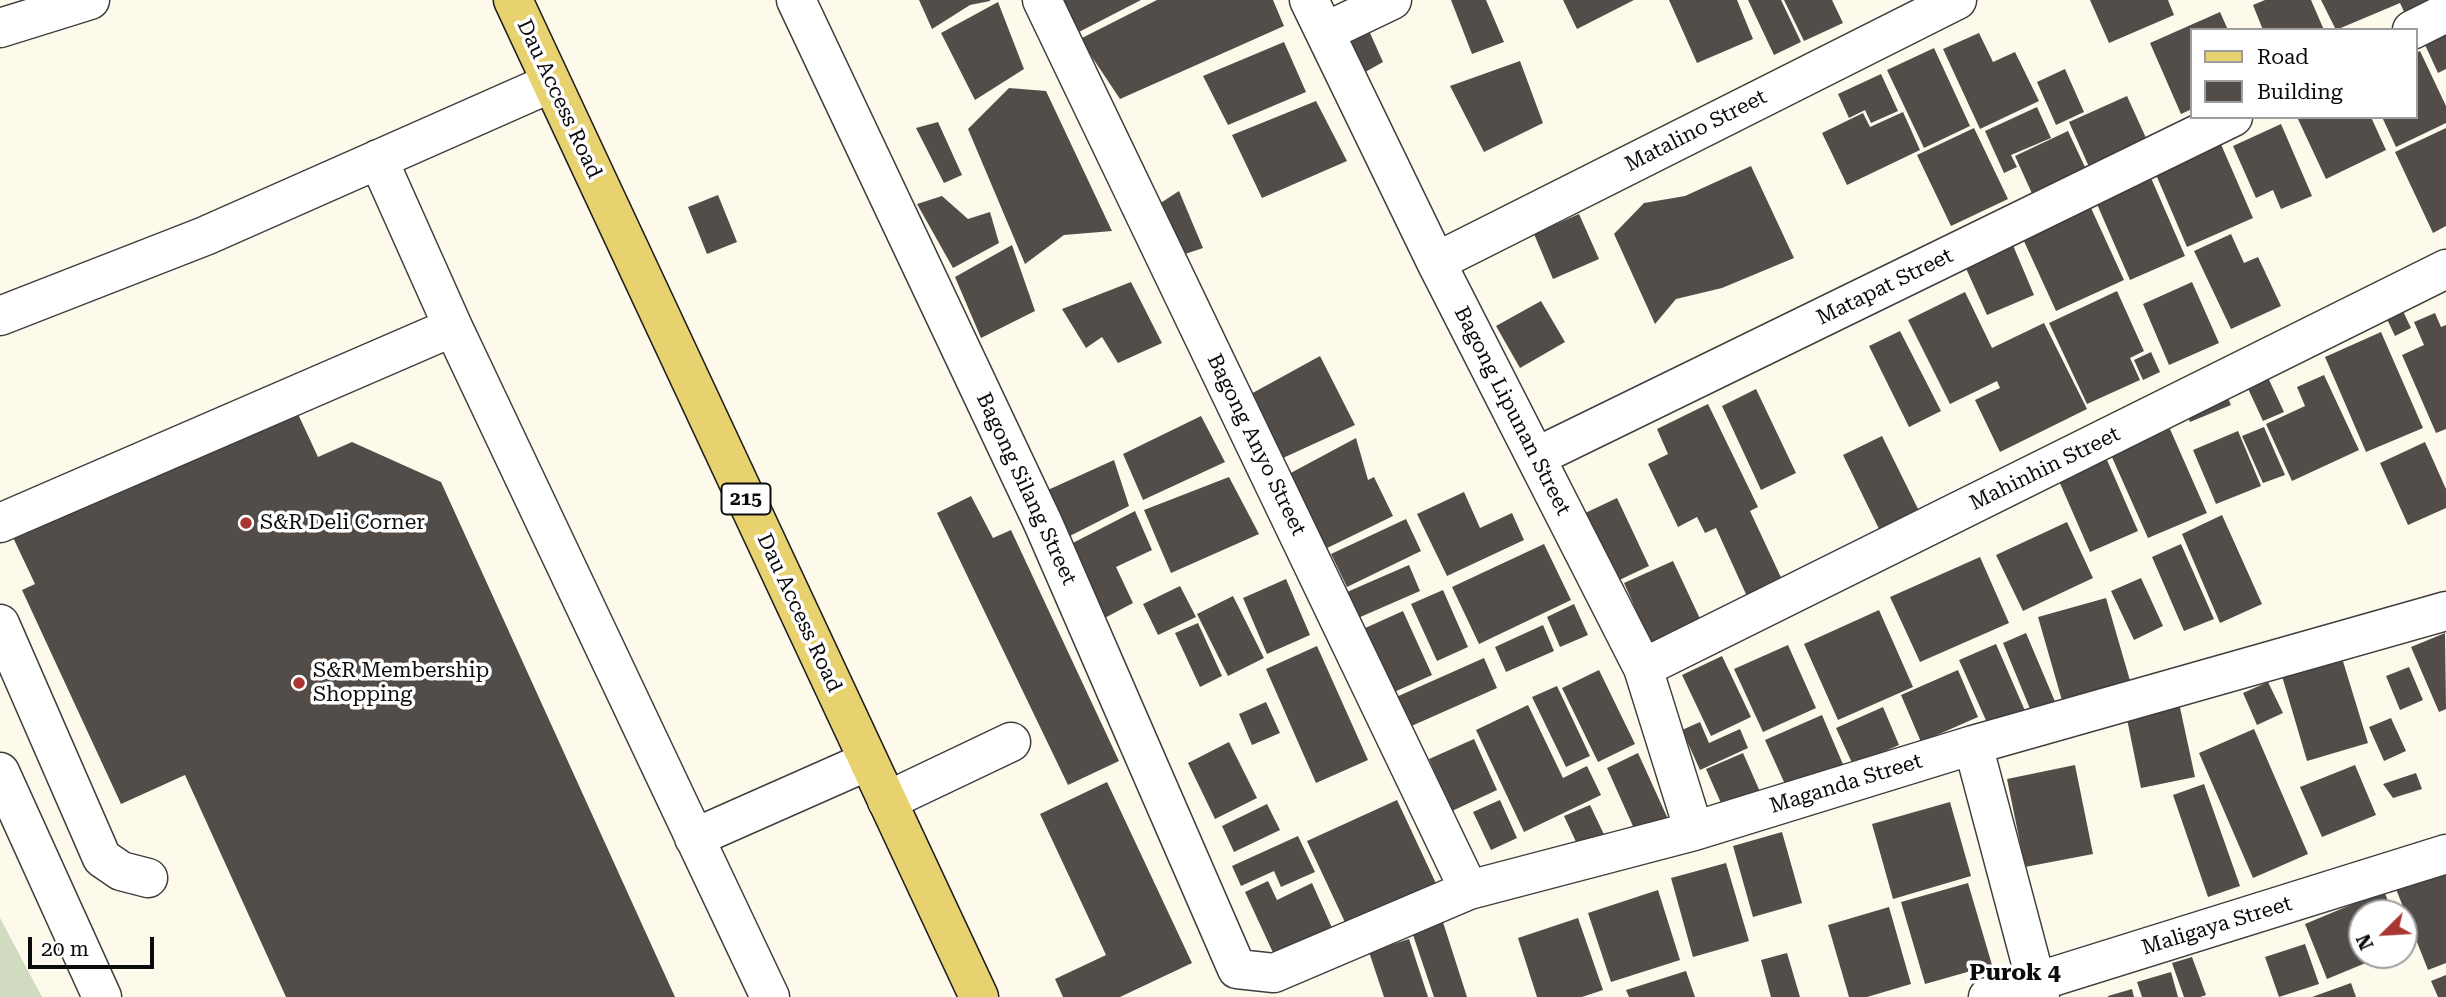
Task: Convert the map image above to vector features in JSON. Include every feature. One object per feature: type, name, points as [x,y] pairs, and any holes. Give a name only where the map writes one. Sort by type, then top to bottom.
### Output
[{"type":"main road","name":"Dau Access Road","points":[[513,0],[979,997]]},
{"type":"street","points":[[0,28],[90,0]]},
{"type":"street","name":"Bagong Silang Street","points":[[796,0],[1043,523],[1237,969],[1254,972]]},
{"type":"street","name":"Bagong Anyo Street","points":[[1042,0],[1469,890]]},
{"type":"street","points":[[1317,16],[1392,0]]},
{"type":"street","name":"Matalino Street","points":[[1436,262],[1957,0]]},
{"type":"street","points":[[2416,28],[2446,13]]},
{"type":"street","name":"Bagong Lipunan Street","points":[[1317,16],[1436,262],[1643,668],[1694,831]]},
{"type":"street","points":[[0,316],[205,236],[551,83]]},
{"type":"street","name":"Matapat Street","points":[[1536,457],[2229,119]]},
{"type":"street","points":[[378,159],[453,327],[769,997]]},
{"type":"street","name":"Mahinhin Street","points":[[1643,668],[2446,269]]},
{"type":"street","points":[[0,523],[453,327]]},
{"type":"street","name":"Maganda Street","points":[[1254,972],[1274,973],[1469,890],[1694,831],[1973,745],[2446,611]]},
{"type":"street","points":[[0,624],[102,858],[121,871],[148,878]]},
{"type":"street","points":[[887,801],[1011,742]]},
{"type":"street","points":[[1973,745],[2038,990]]},
{"type":"street","points":[[694,838],[868,761]]},
{"type":"street","points":[[0,772],[102,997]]},
{"type":"street","name":"Maligaya Street","points":[[1988,997],[2038,990],[2446,854]]},
{"type":"green space","points":[[0,918],[42,997],[0,997]]},
{"type":"building","points":[[919,0],[990,1],[970,5],[932,29]]},
{"type":"building","points":[[1059,0],[1141,0],[1077,33]]},
{"type":"building","points":[[1157,0],[1273,0],[1284,26],[1120,99],[1080,39]]},
{"type":"building","points":[[1451,0],[1486,0],[1504,42],[1472,54]]},
{"type":"building","points":[[1563,0],[1634,0],[1577,29]]},
{"type":"building","points":[[1669,0],[1737,0],[1753,39],[1697,63]]},
{"type":"building","points":[[1748,0],[1781,0],[1801,42],[1774,55]]},
{"type":"building","points":[[1784,0],[1832,0],[1843,23],[1804,41]]},
{"type":"building","points":[[2090,0],[2168,0],[2174,15],[2109,43]]},
{"type":"building","points":[[2265,0],[2311,0],[2323,28],[2262,28],[2253,5]]},
{"type":"building","points":[[2321,0],[2446,0],[2407,18],[2400,3],[2335,28]]},
{"type":"building","points":[[998,2],[1024,69],[975,100],[941,33]]},
{"type":"building","points":[[2220,12],[2227,28],[2190,28],[2190,110],[2181,114],[2150,43]]},
{"type":"building","points":[[2446,22],[2446,69],[2438,73],[2420,34]]},
{"type":"building","points":[[1366,24],[1383,62],[1360,75],[1338,39]]},
{"type":"building","points":[[1979,33],[1993,62],[2015,52],[2039,101],[1980,129],[1943,49]]},
{"type":"building","points":[[1284,42],[1306,92],[1228,125],[1203,76]]},
{"type":"building","points":[[1934,48],[1970,126],[1924,148],[1887,70]]},
{"type":"building","points":[[2420,51],[2446,106],[2446,123],[2396,147],[2383,119],[2418,119]]},
{"type":"building","points":[[1520,61],[1543,123],[1484,152],[1450,86]]},
{"type":"building","points":[[2065,69],[2084,112],[2056,125],[2037,82]]},
{"type":"building","points":[[1881,74],[1898,111],[1871,123],[1865,110],[1849,118],[1838,94]]},
{"type":"building","points":[[1009,88],[1046,91],[1112,231],[1064,235],[1025,264],[968,129]]},
{"type":"building","points":[[2127,96],[2151,149],[2093,176],[2069,122]]},
{"type":"building","points":[[1316,101],[1347,161],[1262,198],[1232,135]]},
{"type":"building","points":[[2037,107],[2051,138],[2011,155],[2017,167],[2004,173],[1985,131]]},
{"type":"building","points":[[1903,112],[1920,150],[1847,185],[1822,133],[1863,113],[1870,127]]},
{"type":"building","points":[[2298,119],[2372,119],[2386,150],[2326,179]]},
{"type":"building","points":[[938,122],[962,175],[944,183],[916,128]]},
{"type":"building","points":[[2281,124],[2312,196],[2281,209],[2273,190],[2256,198],[2233,146]]},
{"type":"building","points":[[1974,128],[2008,199],[1951,226],[1917,155]]},
{"type":"building","points":[[2446,128],[2446,226],[2433,233],[2395,152]]},
{"type":"building","points":[[2068,131],[2093,184],[2039,209],[2015,156]]},
{"type":"building","points":[[2220,142],[2253,218],[2187,247],[2154,170]]},
{"type":"building","points":[[1751,166],[1794,258],[1722,288],[1676,299],[1655,324],[1614,234],[1644,203],[1685,196]]},
{"type":"building","points":[[2148,171],[2185,256],[2130,280],[2093,195]]},
{"type":"building","points":[[1179,191],[1203,248],[1182,255],[1156,206]]},
{"type":"building","points":[[718,195],[737,242],[707,254],[688,207]]},
{"type":"building","points":[[942,196],[968,219],[990,212],[999,243],[953,268],[917,204]]},
{"type":"building","points":[[2091,208],[2124,280],[2056,311],[2023,239]]},
{"type":"building","points":[[1579,214],[1599,259],[1553,279],[1534,234]]},
{"type":"building","points":[[2231,234],[2244,263],[2258,257],[2281,306],[2231,329],[2194,251]]},
{"type":"building","points":[[2012,243],[2034,295],[1987,315],[1964,264]]},
{"type":"building","points":[[1012,245],[1035,311],[981,338],[955,277]]},
{"type":"building","points":[[1131,282],[1162,343],[1118,363],[1102,337],[1086,348],[1062,309]]},
{"type":"building","points":[[2192,282],[2219,343],[2169,365],[2143,304]]},
{"type":"building","points":[[2117,291],[2144,351],[2130,358],[2140,380],[2087,404],[2049,323]]},
{"type":"building","points":[[1965,292],[1992,348],[2044,323],[2087,409],[2000,452],[1975,400],[2000,388],[1997,381],[1950,404],[1908,320]]},
{"type":"building","points":[[1541,301],[1565,342],[1520,368],[1496,326]]},
{"type":"building","points":[[2401,307],[2411,328],[2395,336],[2385,315]]},
{"type":"building","points":[[2435,313],[2441,327],[2446,325],[2446,429],[2436,433],[2402,355],[2424,345],[2414,322]]},
{"type":"building","points":[[1900,331],[1941,411],[1909,427],[1869,346]]},
{"type":"building","points":[[2381,332],[2423,428],[2366,452],[2325,357]]},
{"type":"building","points":[[2151,352],[2160,372],[2143,380],[2134,360]]},
{"type":"building","points":[[1320,356],[1355,425],[1283,458],[1249,395]]},
{"type":"building","points":[[2265,371],[2284,412],[2263,421],[2244,380]]},
{"type":"building","points":[[2324,375],[2359,450],[2292,481],[2266,424],[2305,406],[2297,387]]},
{"type":"building","points":[[2222,385],[2231,405],[2190,422],[2182,402]]},
{"type":"building","points":[[1756,389],[1796,473],[1761,490],[1722,406]]},
{"type":"building","name":"S&R Membership Shopping","points":[[291,399],[318,457],[352,442],[441,482],[675,997],[286,997],[185,775],[121,804],[22,590],[35,584],[9,529]]},
{"type":"building","points":[[1708,404],[1758,507],[1750,511],[1785,586],[1750,603],[1716,528],[1705,533],[1697,517],[1678,527],[1648,464],[1668,454],[1657,429]]},
{"type":"building","points":[[1201,416],[1225,462],[1143,500],[1123,454]]},
{"type":"building","points":[[2264,427],[2285,475],[2263,483],[2242,436]]},
{"type":"building","points":[[2170,429],[2207,513],[2148,538],[2111,455]]},
{"type":"building","points":[[2238,431],[2261,486],[2216,504],[2193,450]]},
{"type":"building","points":[[1882,436],[1920,513],[1881,533],[1843,455]]},
{"type":"building","points":[[1356,438],[1368,480],[1374,477],[1393,516],[1325,549],[1287,475]]},
{"type":"building","points":[[2425,442],[2446,489],[2446,508],[2408,525],[2380,463]]},
{"type":"building","points":[[1114,460],[1129,506],[1062,540],[1039,494]]},
{"type":"building","points":[[2107,460],[2138,531],[2090,552],[2059,481]]},
{"type":"building","points":[[1229,477],[1259,534],[1171,573],[1144,510]]},
{"type":"building","points":[[1464,492],[1480,528],[1512,513],[1524,540],[1447,576],[1417,514]]},
{"type":"building","points":[[971,496],[993,538],[1011,530],[1119,761],[1068,785],[937,513]]},
{"type":"building","points":[[1617,498],[1649,566],[1613,583],[1581,515]]},
{"type":"building","points":[[1135,511],[1152,550],[1116,567],[1133,603],[1099,621],[1065,547]]},
{"type":"building","points":[[2222,515],[2262,604],[2220,623],[2182,534]]},
{"type":"building","points":[[1406,519],[1421,551],[1347,587],[1331,554]]},
{"type":"building","points":[[2067,522],[2093,578],[2023,611],[1996,555]]},
{"type":"building","points":[[1544,544],[1571,600],[1479,644],[1452,587]]},
{"type":"building","points":[[2181,544],[2214,619],[2184,631],[2152,557]]},
{"type":"building","points":[[1980,557],[2009,623],[1920,662],[1890,597]]},
{"type":"building","points":[[1673,561],[1703,625],[1653,648],[1624,583]]},
{"type":"building","points":[[1409,565],[1420,591],[1358,618],[1347,592]]},
{"type":"building","points":[[2141,578],[2163,626],[2134,640],[2111,591]]},
{"type":"building","points":[[1286,579],[1310,635],[1267,654],[1243,598]]},
{"type":"building","points":[[1180,586],[1196,617],[1158,635],[1143,604]]},
{"type":"building","points":[[1443,590],[1468,647],[1437,661],[1411,604]]},
{"type":"building","points":[[1233,596],[1264,658],[1228,676],[1197,614]]},
{"type":"building","points":[[2106,598],[2131,684],[2063,704],[2038,617]]},
{"type":"building","points":[[1574,604],[1588,635],[1560,647],[1547,617]]},
{"type":"building","points":[[1879,610],[1913,687],[1838,720],[1804,644]]},
{"type":"building","points":[[1403,611],[1432,675],[1392,693],[1363,629]]},
{"type":"building","points":[[1198,623],[1222,676],[1200,687],[1175,633]]},
{"type":"building","points":[[1543,625],[1554,651],[1506,672],[1495,647]]},
{"type":"building","points":[[2026,633],[2059,711],[2035,721],[2003,643]]},
{"type":"building","points":[[2445,633],[2446,709],[2439,712],[2411,647]]},
{"type":"building","points":[[1996,644],[2029,720],[1993,736],[1959,660]]},
{"type":"building","points":[[1788,645],[1816,708],[1763,732],[1734,669]]},
{"type":"building","points":[[1317,646],[1368,760],[1316,783],[1266,669]]},
{"type":"building","points":[[1722,656],[1751,717],[1711,736],[1682,675]]},
{"type":"building","points":[[1484,658],[1497,688],[1407,728],[1394,698]]},
{"type":"building","points":[[2342,658],[2368,743],[2307,761],[2282,676]]},
{"type":"building","points":[[2409,667],[2423,700],[2400,710],[2386,676]]},
{"type":"building","points":[[1599,670],[1635,744],[1598,762],[1562,688]]},
{"type":"building","points":[[1958,670],[1978,717],[1921,742],[1901,695]]},
{"type":"building","points":[[2268,682],[2283,713],[2257,725],[2243,693]]},
{"type":"building","points":[[1557,686],[1590,756],[1566,767],[1532,697]]},
{"type":"building","points":[[1266,702],[1280,733],[1252,745],[1239,714]]},
{"type":"building","points":[[2179,703],[2195,777],[2141,788],[2126,714]]},
{"type":"building","points":[[1528,705],[1563,778],[1587,766],[1601,795],[1524,832],[1476,730]]},
{"type":"building","points":[[1883,707],[1899,745],[1853,765],[1836,728]]},
{"type":"building","points":[[1822,715],[1845,769],[1789,793],[1765,740]]},
{"type":"building","points":[[2391,718],[2406,751],[2384,761],[2369,727]]},
{"type":"building","points":[[1700,722],[1709,743],[1740,729],[1748,748],[1700,770],[1682,730]]},
{"type":"building","points":[[2254,729],[2308,854],[2253,878],[2199,753]]},
{"type":"building","points":[[1474,739],[1497,790],[1452,811],[1429,759]]},
{"type":"building","points":[[1229,742],[1257,798],[1215,819],[1188,763]]},
{"type":"building","points":[[1638,753],[1668,819],[1636,833],[1607,768]]},
{"type":"building","points":[[1743,753],[1765,803],[1728,819],[1706,769]]},
{"type":"building","points":[[2075,765],[2093,854],[2025,867],[2007,779]]},
{"type":"building","points":[[2355,765],[2376,815],[2322,837],[2300,787]]},
{"type":"building","points":[[2416,773],[2422,789],[2393,798],[2383,784]]},
{"type":"building","points":[[1107,782],[1192,963],[1120,997],[1063,997],[1055,979],[1106,955],[1040,814]]},
{"type":"building","points":[[2204,784],[2240,886],[2208,897],[2173,795]]},
{"type":"building","points":[[1397,800],[1440,892],[1350,933],[1307,841]]},
{"type":"building","points":[[1500,800],[1517,838],[1491,850],[1473,812]]},
{"type":"building","points":[[1950,802],[1971,876],[1893,899],[1872,824]]},
{"type":"building","points":[[1267,804],[1280,830],[1234,852],[1222,826]]},
{"type":"building","points":[[1590,805],[1609,845],[1583,857],[1564,816]]},
{"type":"building","points":[[1782,832],[1802,903],[1753,917],[1733,846]]},
{"type":"building","points":[[1298,836],[1315,872],[1281,887],[1274,871],[1241,886],[1232,866]]},
{"type":"building","points":[[2446,862],[2446,963],[2428,970],[2418,945],[2418,899],[2400,899],[2394,884]]},
{"type":"building","points":[[1726,863],[1749,941],[1693,957],[1671,878]]},
{"type":"building","points":[[1268,881],[1277,900],[1312,883],[1333,930],[1275,957],[1245,892]]},
{"type":"building","points":[[1968,883],[1992,965],[1925,984],[1901,902]]},
{"type":"building","points":[[1658,890],[1680,960],[1611,982],[1588,913]]},
{"type":"building","points":[[2384,891],[2387,899],[2365,899]]},
{"type":"building","points":[[2348,906],[2348,969],[2351,969],[2327,979],[2305,924]]},
{"type":"building","points":[[1889,907],[1911,984],[1867,997],[1849,997],[1828,925]]},
{"type":"building","points":[[1578,918],[1603,990],[1582,997],[1537,997],[1518,938]]},
{"type":"building","points":[[1442,919],[1467,997],[1434,997],[1411,929]]},
{"type":"building","points":[[1409,939],[1428,997],[1384,997],[1369,952]]},
{"type":"building","points":[[2305,944],[2319,984],[2279,997],[2265,957]]},
{"type":"building","points":[[1787,953],[1800,997],[1771,997],[1761,960]]},
{"type":"building","points":[[2192,957],[2206,995],[2184,997],[2172,963]]},
{"type":"building","points":[[1686,971],[1695,997],[1629,997],[1626,990]]},
{"type":"building","points":[[2171,972],[2178,997],[2142,997],[2137,982]]},
{"type":"building","points":[[2446,975],[2446,997],[2438,997],[2431,981]]},
{"type":"building","points":[[2351,983],[2356,997],[2312,997]]},
{"type":"building","points":[[2132,989],[2134,997],[2108,997],[2108,996]]},
{"type":"place","name":"S&R Deli Corner","points":[[246,523]]},
{"type":"place","name":"S&R Membership Shopping","points":[[299,683]]},
{"type":"district","name":"Purok 4","points":[[2015,973]]}]
